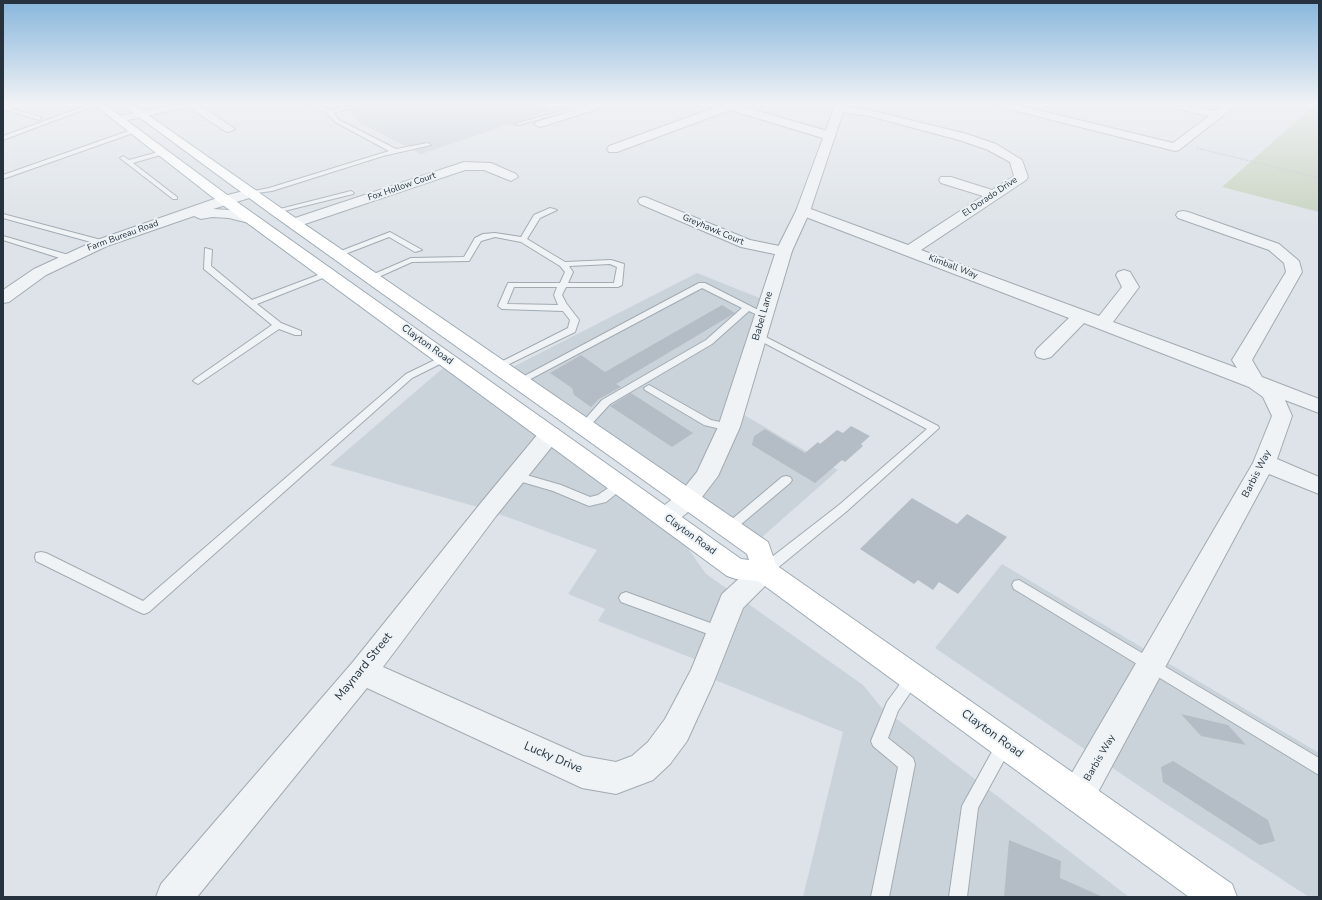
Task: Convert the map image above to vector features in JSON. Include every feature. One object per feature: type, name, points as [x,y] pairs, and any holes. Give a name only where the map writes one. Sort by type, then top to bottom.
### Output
[{"type":"main road","name":"Clayton Road","points":[[152,145],[225,200],[736,569],[764,571],[1219,897]]},
{"type":"main road","points":[[185,145],[337,254],[759,549],[764,571]]},
{"type":"street","points":[[613,149],[623,145]]},
{"type":"street","name":"Babel Lane","points":[[666,517],[688,499],[707,476],[728,427],[784,251],[803,211],[827,145]]},
{"type":"street","name":"El Dorado Drive","points":[[909,251],[1021,177],[1016,160],[986,145]]},
{"type":"street","name":"Fox Hollow Court","points":[[294,223],[464,166],[486,166],[511,177]]},
{"type":"street","points":[[946,180],[994,195]]},
{"type":"street","name":"Farm Bureau Road","points":[[3,298],[40,272],[102,243],[225,200],[251,193]]},
{"type":"street","name":"Greyhawk Court","points":[[645,201],[746,244],[784,251]]},
{"type":"street","name":"Kimball Way","points":[[803,211],[1254,381]]},
{"type":"street","points":[[136,231],[212,213],[229,214],[253,220]]},
{"type":"street","name":"Barbis Way","points":[[1078,795],[1152,666],[1264,463],[1282,416],[1272,394],[1254,381],[1242,360],[1294,272],[1291,261],[1274,247],[1183,216]]},
{"type":"street","points":[[1102,324],[1131,287],[1124,275]]},
{"type":"street","points":[[1044,353],[1081,316]]},
{"type":"street","points":[[1254,381],[1319,406]]},
{"type":"street","name":"Maynard Street","points":[[174,897],[362,672],[488,510],[550,434]]},
{"type":"street","points":[[1264,463],[1319,486]]},
{"type":"street","name":"Lucky Drive","points":[[362,672],[582,772],[616,778],[642,769],[659,753],[676,730],[704,675],[719,632],[732,602],[764,571]]},
{"type":"lane","points":[[3,170],[73,145]]},
{"type":"lane","points":[[3,177],[81,145]]},
{"type":"lane","points":[[383,145],[396,152]]},
{"type":"lane","points":[[251,193],[270,190],[382,154],[428,145]]},
{"type":"lane","points":[[162,153],[125,160],[174,198]]},
{"type":"lane","points":[[276,211],[351,193]]},
{"type":"lane","points":[[523,240],[537,217],[553,210]]},
{"type":"lane","points":[[3,216],[102,243]]},
{"type":"lane","points":[[337,254],[390,234],[418,250]]},
{"type":"lane","points":[[371,277],[411,260],[466,259],[478,240],[486,236],[504,236],[523,240],[563,264],[569,272],[558,295],[575,320],[572,330],[498,366]]},
{"type":"lane","points":[[3,238],[69,258]]},
{"type":"lane","points":[[208,250],[207,267],[278,324],[298,333]]},
{"type":"lane","points":[[563,264],[611,262],[621,266],[618,285],[511,285],[502,306],[566,308]]},
{"type":"lane","points":[[252,303],[328,274]]},
{"type":"lane","points":[[520,382],[702,285],[764,315]]},
{"type":"lane","points":[[584,426],[606,402],[709,342],[748,307]]},
{"type":"lane","points":[[198,381],[278,324]]},
{"type":"lane","points":[[758,336],[934,428],[843,508],[764,571]]},
{"type":"lane","points":[[42,557],[144,608],[408,376],[445,358]]},
{"type":"lane","points":[[649,388],[708,423],[728,427]]},
{"type":"lane","points":[[516,476],[557,488],[589,502],[602,499],[621,485]]},
{"type":"lane","points":[[729,528],[786,480]]},
{"type":"lane","points":[[1019,585],[1129,650],[1152,666],[1319,767]]},
{"type":"lane","points":[[626,598],[719,632]]},
{"type":"lane","points":[[880,897],[907,764],[879,740],[892,707],[913,677]]},
{"type":"lane","points":[[958,897],[970,806],[1005,743]]},
{"type":"path","points":[[1177,145],[1319,178]]},
{"type":"shaded area","points":[[403,145],[448,145],[421,154]]},
{"type":"shaded area","points":[[697,273],[767,301],[734,409],[838,470],[753,545],[505,371]]},
{"type":"shaded area","points":[[450,362],[666,517],[706,574],[863,685],[881,707],[1129,897],[803,897],[843,732],[703,675],[707,664],[598,621],[605,609],[568,594],[597,550],[488,510],[330,465]]},
{"type":"shaded area","points":[[1002,564],[1319,753],[1319,897],[1309,897],[1157,798],[935,648]]},
{"type":"green space","points":[[1270,145],[1319,145],[1319,212],[1222,187]]},
{"type":"building","points":[[722,305],[735,313],[616,384],[621,387],[599,399],[591,407],[574,395],[572,388],[550,373],[581,355],[605,372]]},
{"type":"building","points":[[631,393],[693,433],[672,447],[610,406]]},
{"type":"building","points":[[851,426],[870,436],[861,444],[863,446],[845,462],[842,460],[815,483],[752,445],[754,436],[765,429],[805,453],[818,442],[820,444],[837,430],[843,433]]},
{"type":"building","points":[[912,498],[957,524],[967,514],[1007,537],[958,594],[939,582],[933,590],[918,580],[914,584],[860,549]]},
{"type":"building","points":[[1181,714],[1228,725],[1246,745],[1201,736]]},
{"type":"building","points":[[1173,761],[1268,820],[1275,841],[1260,845],[1163,782],[1161,767]]},
{"type":"building","points":[[1009,840],[1061,861],[1060,878],[1103,897],[1004,897]]}]
